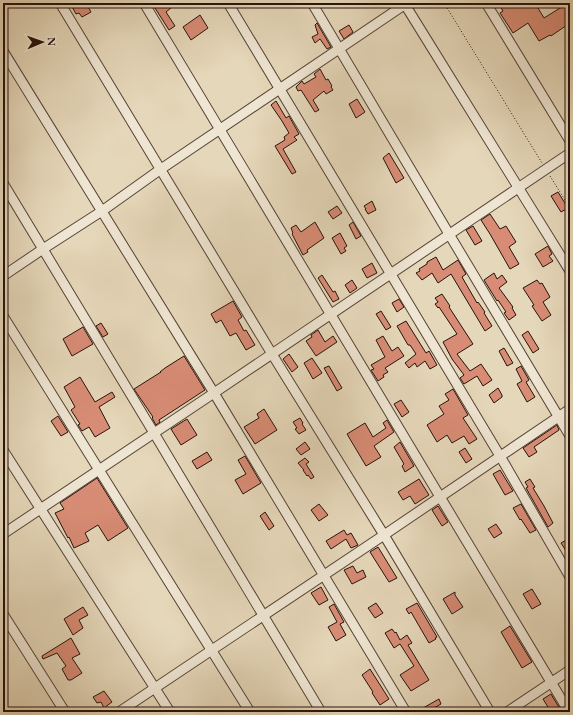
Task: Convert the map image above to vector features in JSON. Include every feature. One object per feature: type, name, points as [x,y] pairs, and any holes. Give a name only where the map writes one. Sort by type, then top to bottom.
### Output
[{"type":"street","points":[[60,3],[490,712]]},
{"type":"street","points":[[144,3],[569,712]]},
{"type":"street","points":[[228,3],[500,456],[570,577]]},
{"type":"street","points":[[312,3],[570,436]]},
{"type":"street","points":[[486,3],[570,141]]},
{"type":"street","points":[[3,276],[102,211],[160,169],[405,4],[570,271]]},
{"type":"street","points":[[3,51],[214,393],[406,712]]},
{"type":"street","points":[[3,534],[570,153]]},
{"type":"street","points":[[3,183],[321,712]]},
{"type":"street","points":[[3,316],[250,712]]},
{"type":"street","points":[[119,712],[570,409]]},
{"type":"street","points":[[3,450],[170,712]]},
{"type":"street","points":[[3,614],[66,712]]},
{"type":"street","points":[[506,712],[570,670]]},
{"type":"path","points":[[444,3],[570,208]]},
{"type":"building","points":[[70,3],[86,3],[91,12],[82,17],[79,13],[76,14]]},
{"type":"building","points":[[155,3],[177,3],[166,12],[175,26],[169,30],[155,8],[157,6]]},
{"type":"building","points":[[498,3],[535,3],[544,18],[568,3],[570,6],[570,23],[551,36],[550,35],[539,41],[528,23],[513,33],[500,13],[503,11]]},
{"type":"building","points":[[200,15],[208,28],[191,40],[183,27]]},
{"type":"building","points":[[317,23],[331,47],[327,49],[320,39],[315,43],[312,37],[318,34],[315,25]]},
{"type":"building","points":[[349,25],[353,32],[344,39],[339,31]]},
{"type":"building","points":[[320,69],[326,80],[328,79],[333,90],[326,94],[324,91],[313,100],[319,110],[315,112],[301,90],[298,91],[296,87],[302,81],[304,84],[316,77],[314,74]]},
{"type":"building","points":[[357,99],[365,112],[356,118],[349,104]]},
{"type":"building","points":[[276,101],[286,118],[289,116],[299,134],[294,137],[297,140],[283,149],[296,172],[292,174],[275,146],[285,140],[284,137],[289,133],[271,105]]},
{"type":"building","points":[[389,153],[404,178],[396,183],[383,158]]},
{"type":"building","points":[[558,192],[568,208],[561,212],[551,196]]},
{"type":"building","points":[[372,201],[376,210],[368,214],[364,206]]},
{"type":"building","points":[[337,206],[342,213],[333,219],[328,212]]},
{"type":"building","points":[[490,214],[500,229],[506,226],[516,242],[509,247],[519,264],[510,269],[481,220]]},
{"type":"building","points":[[315,222],[324,238],[307,250],[308,252],[303,255],[292,234],[291,228],[296,225],[301,232]]},
{"type":"building","points":[[353,222],[361,236],[356,239],[349,225]]},
{"type":"building","points":[[473,226],[482,241],[475,245],[466,230]]},
{"type":"building","points":[[340,233],[347,246],[344,248],[346,251],[341,254],[332,238]]},
{"type":"building","points":[[548,246],[552,254],[549,256],[553,261],[543,267],[535,254]]},
{"type":"building","points":[[436,257],[443,270],[458,260],[466,274],[462,277],[477,303],[478,302],[485,312],[484,313],[492,326],[485,331],[451,274],[438,283],[432,273],[422,280],[416,273],[427,264],[427,262]]},
{"type":"building","points":[[372,263],[377,273],[367,278],[362,269]]},
{"type":"building","points":[[494,273],[497,279],[502,275],[507,282],[499,288],[513,307],[512,308],[516,315],[509,320],[504,313],[506,312],[484,280]]},
{"type":"building","points":[[322,275],[333,292],[335,291],[339,299],[333,302],[318,278]]},
{"type":"building","points":[[352,280],[357,288],[350,293],[345,285]]},
{"type":"building","points":[[537,280],[540,284],[542,283],[550,297],[543,302],[551,315],[542,321],[523,288]]},
{"type":"building","points":[[442,294],[473,344],[457,354],[470,371],[481,364],[492,380],[483,386],[477,376],[464,384],[460,378],[464,375],[452,359],[443,342],[457,334],[439,307],[438,308],[435,304],[438,302],[435,298]]},
{"type":"building","points":[[399,299],[404,307],[397,312],[392,303]]},
{"type":"building","points":[[233,301],[242,317],[238,320],[244,331],[246,330],[255,345],[246,350],[236,333],[230,336],[221,320],[216,323],[211,314]]},
{"type":"building","points":[[381,311],[391,327],[386,330],[376,314]]},
{"type":"building","points":[[406,321],[426,353],[429,351],[437,365],[430,369],[425,361],[417,367],[415,363],[409,368],[405,363],[416,354],[410,345],[408,345],[397,326]]},
{"type":"building","points":[[101,323],[108,334],[103,337],[96,326]]},
{"type":"building","points":[[83,327],[93,344],[72,356],[63,339]]},
{"type":"building","points":[[318,330],[325,342],[333,336],[337,342],[316,356],[306,341]]},
{"type":"building","points":[[528,331],[539,349],[533,353],[522,335]]},
{"type":"building","points":[[383,336],[392,351],[398,347],[404,356],[385,368],[388,372],[378,381],[371,370],[374,369],[371,365],[385,357],[376,340]]},
{"type":"building","points":[[504,348],[513,363],[507,366],[499,351]]},
{"type":"building","points":[[289,354],[298,367],[292,372],[283,359]]},
{"type":"building","points":[[184,356],[205,390],[159,420],[160,422],[156,425],[152,418],[153,417],[134,389]]},
{"type":"building","points":[[312,358],[322,373],[313,379],[304,363]]},
{"type":"building","points":[[329,366],[342,388],[337,391],[324,368]]},
{"type":"building","points":[[521,366],[529,380],[526,382],[535,397],[527,402],[517,384],[522,381],[516,369]]},
{"type":"building","points":[[80,377],[95,402],[112,392],[115,397],[99,407],[110,428],[95,437],[89,427],[82,431],[78,425],[80,424],[71,410],[75,407],[64,387]]},
{"type":"building","points":[[498,388],[502,397],[494,403],[489,395]]},
{"type":"building","points":[[453,389],[468,415],[463,418],[477,439],[469,444],[464,436],[452,443],[447,435],[437,442],[427,425],[444,414],[439,406],[449,400],[445,394]]},
{"type":"building","points":[[401,400],[409,412],[402,417],[394,404]]},
{"type":"building","points":[[264,409],[277,430],[255,444],[244,427],[259,418],[257,414]]},
{"type":"building","points":[[58,416],[68,432],[61,436],[51,421]]},
{"type":"building","points":[[300,418],[306,430],[299,434],[295,429],[297,428],[293,422]]},
{"type":"building","points":[[187,419],[197,435],[181,445],[171,429]]},
{"type":"building","points":[[387,420],[394,432],[374,446],[381,457],[366,466],[347,434],[365,423],[373,437],[386,428],[383,423]]},
{"type":"building","points":[[557,425],[559,430],[534,447],[537,452],[529,457],[523,448]]},
{"type":"building","points":[[305,442],[310,449],[301,455],[296,449]]},
{"type":"building","points":[[400,442],[414,466],[405,472],[402,466],[404,464],[394,447]]},
{"type":"building","points":[[465,448],[472,459],[466,463],[459,452]]},
{"type":"building","points":[[207,452],[212,460],[197,469],[192,461]]},
{"type":"building","points":[[245,456],[261,483],[243,494],[235,480],[246,474],[238,460]]},
{"type":"building","points":[[305,458],[309,462],[306,464],[314,477],[311,479],[308,475],[307,476],[298,463]]},
{"type":"building","points":[[500,470],[513,491],[505,495],[493,474]]},
{"type":"building","points":[[97,478],[128,528],[108,541],[98,525],[85,533],[89,541],[74,548],[55,513],[64,509],[60,503]]},
{"type":"building","points":[[419,479],[429,495],[415,504],[410,496],[403,500],[398,492]]},
{"type":"building","points":[[530,479],[535,487],[533,488],[553,523],[548,527],[526,488],[528,487],[525,482]]},
{"type":"building","points":[[319,504],[328,515],[319,521],[311,510]]},
{"type":"building","points":[[521,504],[536,530],[530,533],[513,508]]},
{"type":"building","points":[[438,506],[448,522],[442,526],[432,510]]},
{"type":"building","points":[[265,512],[274,526],[269,530],[260,516]]},
{"type":"building","points":[[496,524],[502,533],[494,538],[488,529]]},
{"type":"building","points":[[344,530],[347,535],[351,533],[358,545],[351,548],[346,539],[331,549],[326,541]]},
{"type":"building","points":[[570,538],[570,557],[561,543]]},
{"type":"building","points":[[378,547],[397,578],[389,582],[370,552]]},
{"type":"building","points":[[353,566],[357,573],[363,570],[366,577],[352,584],[344,570]]},
{"type":"building","points":[[321,587],[328,600],[319,605],[311,593]]},
{"type":"building","points":[[532,589],[541,604],[532,609],[523,594]]},
{"type":"building","points":[[455,592],[455,595],[463,607],[452,614],[443,599]]},
{"type":"building","points":[[376,603],[383,613],[375,618],[368,608]]},
{"type":"building","points":[[417,603],[437,637],[429,643],[411,612],[409,614],[406,609]]},
{"type":"building","points":[[334,604],[344,622],[340,624],[346,635],[336,641],[328,627],[337,622],[329,607]]},
{"type":"building","points":[[83,607],[88,615],[79,620],[83,628],[73,635],[64,619]]},
{"type":"building","points":[[510,626],[532,662],[522,668],[501,632]]},
{"type":"building","points":[[392,629],[395,633],[396,632],[400,640],[407,635],[412,643],[408,645],[429,680],[411,691],[400,675],[414,666],[400,644],[394,648],[385,633]]},
{"type":"building","points":[[71,638],[80,654],[72,658],[82,673],[71,680],[68,680],[62,669],[66,666],[57,653],[43,659],[42,656]]},
{"type":"building","points":[[370,669],[389,699],[380,705],[362,675]]},
{"type":"building","points":[[104,691],[112,702],[104,708],[101,702],[97,703],[93,697]]},
{"type":"building","points":[[551,694],[562,712],[551,712],[543,699]]},
{"type":"building","points":[[439,699],[441,704],[427,712],[416,712]]}]
